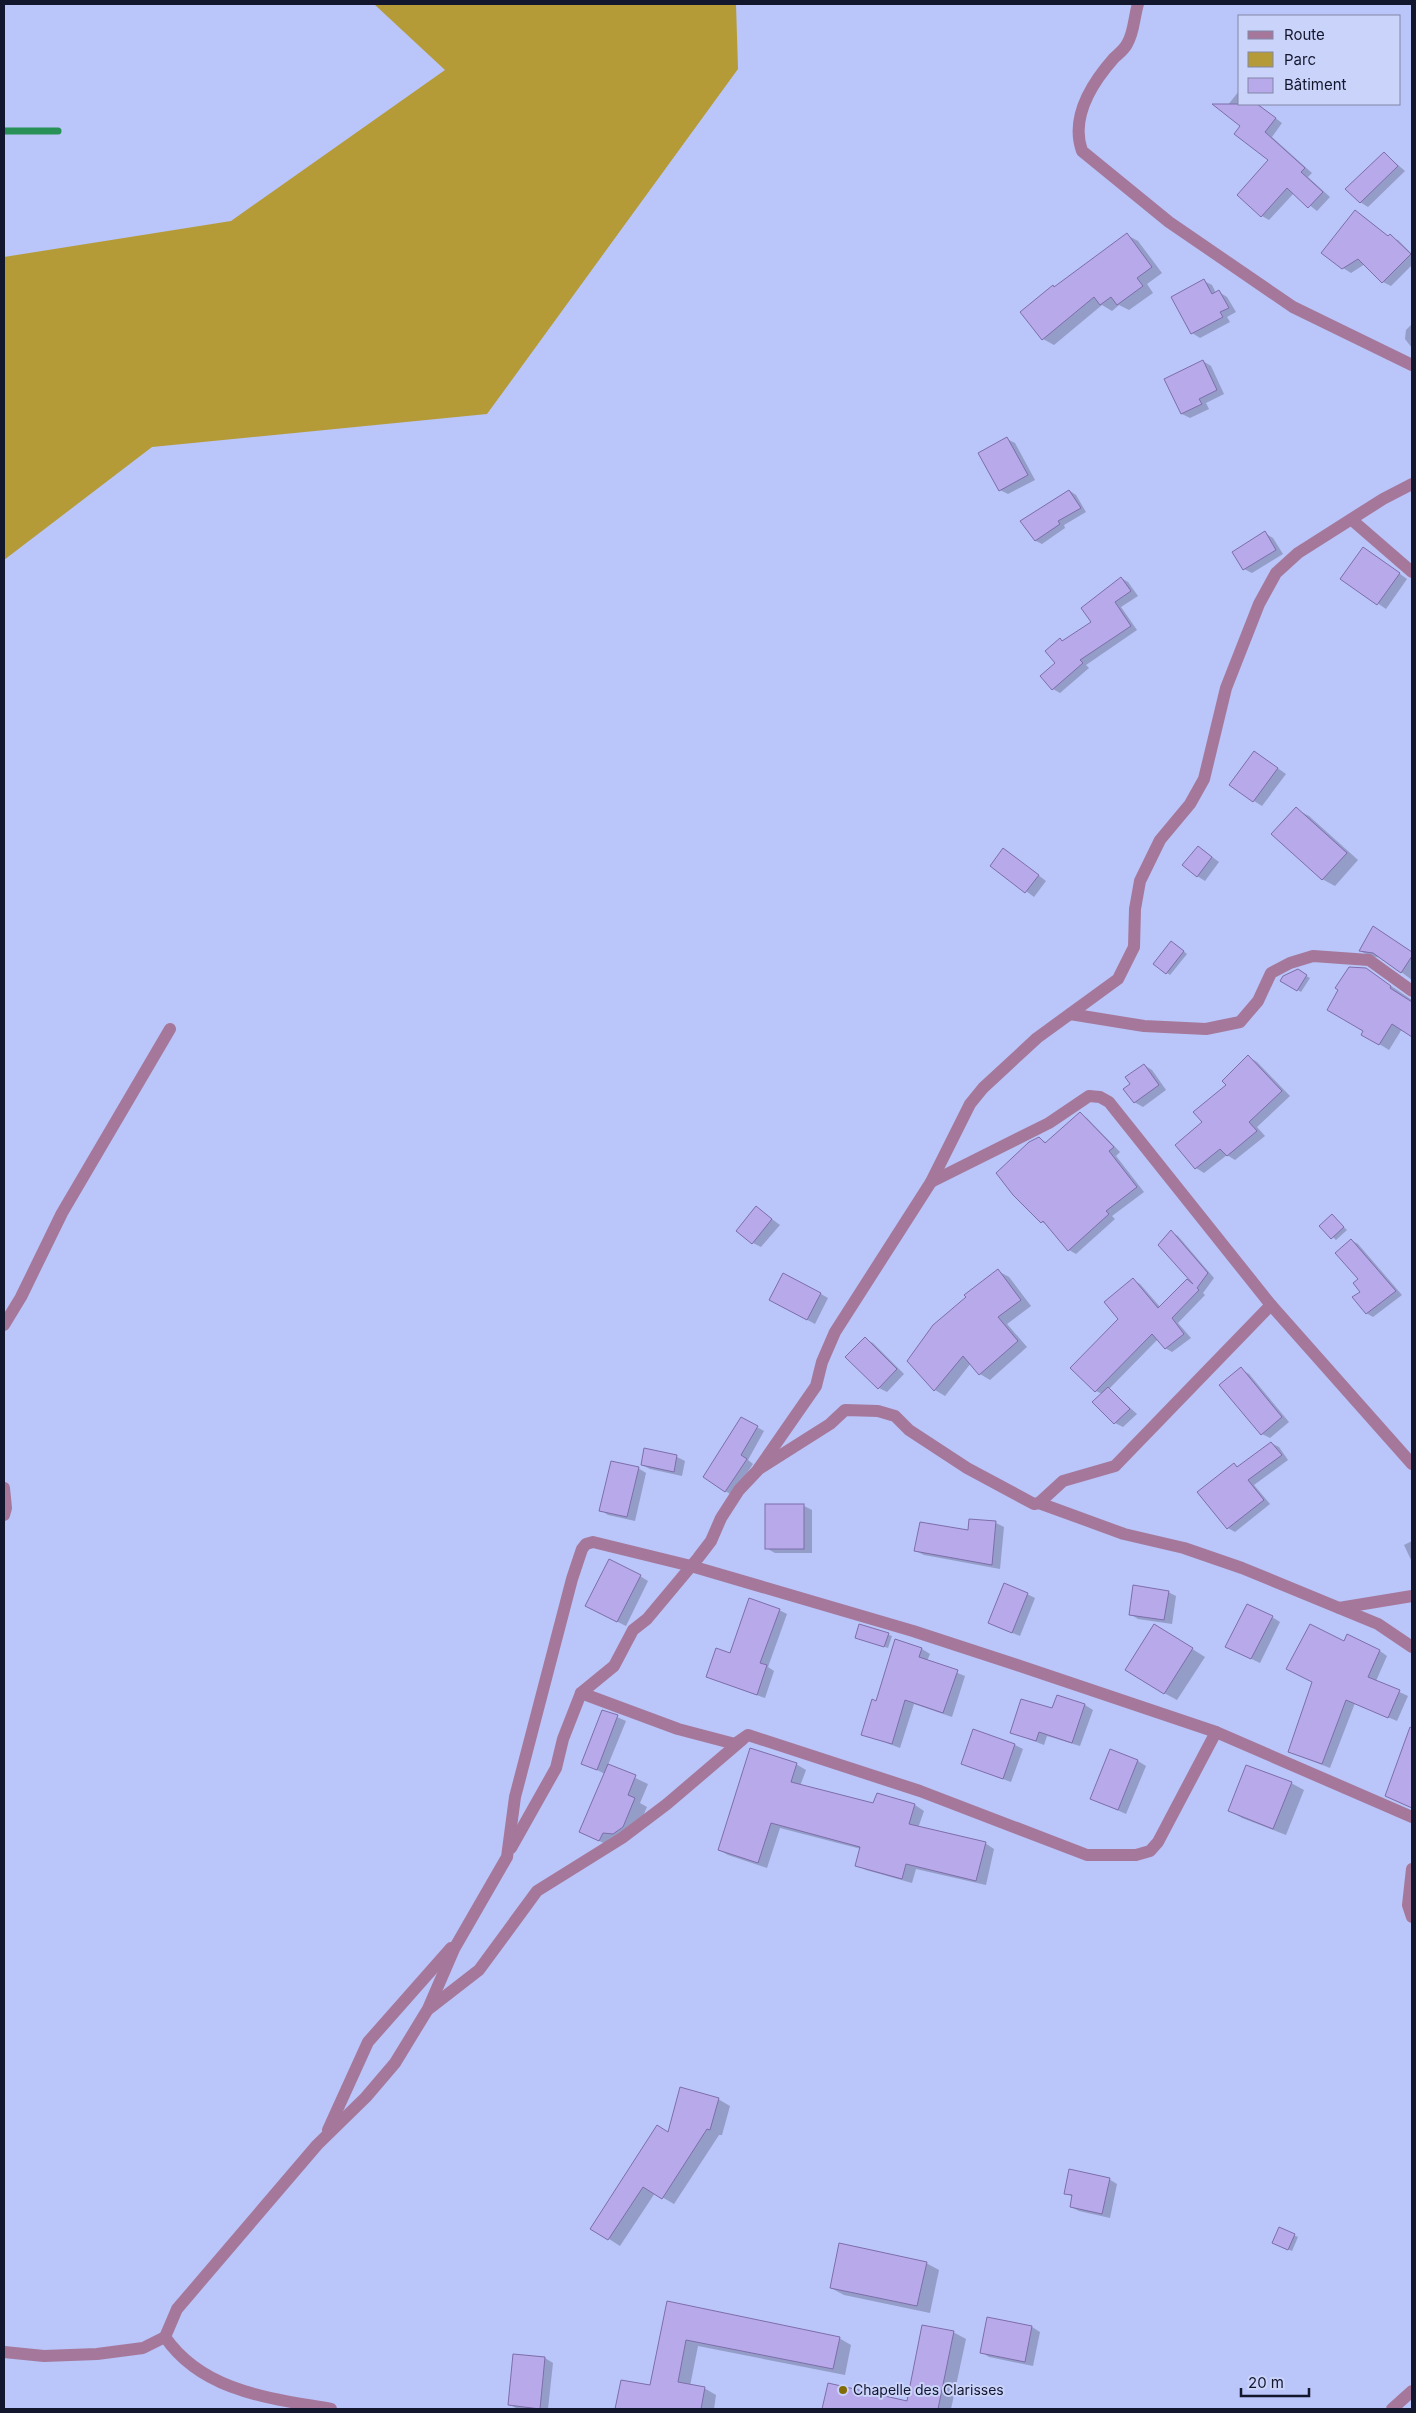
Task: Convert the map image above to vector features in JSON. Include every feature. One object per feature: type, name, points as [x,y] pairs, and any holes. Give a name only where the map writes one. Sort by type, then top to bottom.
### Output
[{"type":"street","points":[[1138,4],[1127,45],[1114,58],[1091,88],[1078,119],[1077,138],[1082,151],[1169,222],[1293,307],[1412,365]]},
{"type":"street","points":[[4,2352],[44,2356],[97,2354],[143,2348],[165,2337],[177,2309],[324,2137],[366,2097],[395,2063],[428,2009],[462,1935],[556,1768],[563,1740],[581,1693],[614,1666],[633,1630],[647,1619],[711,1541],[721,1518],[739,1490],[757,1471],[816,1386],[822,1362],[835,1332],[931,1182],[970,1104],[979,1093],[1037,1038],[1118,979],[1134,947],[1140,881],[1160,840],[1190,804],[1204,779],[1226,688],[1259,604],[1276,573],[1298,553],[1383,499],[1412,484]]},
{"type":"street","points":[[1352,520],[1412,572]]},
{"type":"street","points":[[1070,1014],[1144,1026],[1188,1029],[1206,1029],[1240,1022],[1258,1001],[1271,973],[1290,963],[1313,956],[1369,960],[1412,990]]},
{"type":"street","points":[[4,1325],[21,1297],[62,1213],[170,1029]]},
{"type":"street","points":[[931,1182],[1049,1123],[1089,1096],[1100,1097],[1109,1102],[1271,1305],[1412,1464]]},
{"type":"street","points":[[1039,1503],[1063,1481],[1115,1466],[1271,1305]]},
{"type":"street","points":[[757,1471],[823,1429],[845,1410],[878,1411],[895,1416],[909,1430],[967,1468],[1034,1504],[1039,1503],[1124,1534],[1184,1548],[1225,1562],[1378,1624],[1412,1647]]},
{"type":"street","points":[[4,1488],[6,1508],[4,1515]]},
{"type":"street","points":[[507,1857],[515,1797],[572,1579],[582,1549],[586,1544],[593,1542],[691,1566],[913,1631],[1216,1732],[1412,1817]]},
{"type":"street","points":[[1337,1608],[1412,1596]]},
{"type":"street","points":[[581,1693],[678,1729],[735,1744],[748,1735]]},
{"type":"street","points":[[748,1735],[920,1791],[1087,1855],[1136,1855],[1150,1851],[1158,1842],[1216,1732]]},
{"type":"street","points":[[428,2009],[479,1970],[537,1891],[622,1838],[667,1804],[748,1735]]},
{"type":"street","points":[[1412,1869],[1408,1906],[1412,1917]]},
{"type":"street","points":[[324,2137],[368,2042],[462,1935]]},
{"type":"street","points":[[165,2337],[178,2356],[190,2366],[221,2383],[243,2391],[331,2409]]},
{"type":"street","points":[[1392,2409],[1412,2391]]},
{"type":"green space","points":[[374,4],[736,4],[738,69],[487,414],[152,447],[4,560],[4,257],[231,221],[445,70]]},
{"type":"building","points":[[1212,104],[1258,105],[1276,118],[1265,132],[1305,168],[1301,172],[1323,192],[1308,208],[1287,188],[1261,217],[1237,195],[1268,160],[1234,134],[1240,126]]},
{"type":"building","points":[[1384,152],[1398,166],[1360,203],[1345,189]]},
{"type":"building","points":[[1355,210],[1388,236],[1390,234],[1411,254],[1382,283],[1358,259],[1342,269],[1321,253]]},
{"type":"building","points":[[1127,233],[1152,267],[1137,278],[1143,286],[1117,305],[1111,297],[1100,305],[1094,297],[1042,340],[1020,312],[1053,285],[1054,287]]},
{"type":"building","points":[[1204,279],[1212,294],[1219,290],[1229,308],[1220,312],[1223,317],[1191,334],[1171,297]]},
{"type":"building","points":[[1203,360],[1217,390],[1199,399],[1202,404],[1181,414],[1164,379]]},
{"type":"building","points":[[1007,437],[1028,475],[999,491],[978,453]]},
{"type":"building","points":[[1069,490],[1081,508],[1058,521],[1060,524],[1035,541],[1020,521]]},
{"type":"building","points":[[1265,531],[1276,550],[1243,570],[1232,552]]},
{"type":"building","points":[[1363,547],[1400,573],[1377,605],[1340,579]]},
{"type":"building","points":[[1121,577],[1131,591],[1115,602],[1131,626],[1080,660],[1083,663],[1052,690],[1040,676],[1055,663],[1045,651],[1060,638],[1062,641],[1091,622],[1081,608]]},
{"type":"building","points":[[1254,751],[1278,768],[1253,802],[1229,785]]},
{"type":"building","points":[[1296,807],[1347,853],[1322,880],[1271,834]]},
{"type":"building","points":[[1198,846],[1212,857],[1197,877],[1182,865]]},
{"type":"building","points":[[1003,848],[1039,875],[1025,893],[990,866]]},
{"type":"building","points":[[1373,926],[1412,952],[1412,956],[1401,973],[1373,953],[1359,951]]},
{"type":"building","points":[[1171,941],[1184,951],[1166,974],[1153,964]]},
{"type":"building","points":[[1349,967],[1366,968],[1391,986],[1390,988],[1412,1002],[1412,1037],[1392,1024],[1379,1045],[1361,1035],[1363,1031],[1327,1010],[1338,990],[1335,988]]},
{"type":"building","points":[[1298,969],[1307,975],[1297,991],[1280,981],[1283,976]]},
{"type":"building","points":[[1248,1055],[1282,1091],[1249,1122],[1257,1131],[1227,1156],[1220,1149],[1195,1169],[1175,1145],[1202,1122],[1193,1112],[1226,1085],[1222,1081]]},
{"type":"building","points":[[1144,1064],[1159,1085],[1134,1103],[1123,1089],[1130,1084],[1125,1077]]},
{"type":"building","points":[[1080,1112],[1114,1147],[1109,1151],[1137,1187],[1106,1211],[1109,1214],[1068,1251],[1043,1221],[1041,1223],[1013,1195],[996,1173],[1029,1142],[1039,1137],[1045,1143]]},
{"type":"building","points":[[756,1206],[772,1219],[752,1244],[736,1231]]},
{"type":"building","points":[[1332,1214],[1344,1227],[1331,1239],[1319,1226]]},
{"type":"building","points":[[1171,1230],[1208,1273],[1197,1288],[1199,1290],[1172,1318],[1184,1334],[1165,1349],[1152,1334],[1095,1392],[1070,1368],[1118,1319],[1104,1302],[1133,1278],[1158,1308],[1187,1279],[1193,1284],[1158,1245]]},
{"type":"building","points":[[1351,1239],[1396,1291],[1366,1314],[1352,1297],[1360,1292],[1353,1283],[1358,1279],[1335,1253]]},
{"type":"building","points":[[998,1269],[1021,1300],[998,1317],[1018,1341],[979,1375],[963,1356],[934,1391],[907,1361],[933,1325],[966,1297],[964,1295]]},
{"type":"building","points":[[783,1273],[821,1293],[807,1320],[769,1300]]},
{"type":"building","points":[[865,1337],[897,1369],[878,1389],[845,1357]]},
{"type":"building","points":[[1241,1367],[1282,1417],[1261,1435],[1219,1385]]},
{"type":"building","points":[[1108,1387],[1130,1409],[1114,1424],[1092,1402]]},
{"type":"building","points":[[741,1417],[758,1426],[741,1455],[747,1459],[725,1492],[703,1477]]},
{"type":"building","points":[[1271,1442],[1282,1455],[1248,1480],[1264,1500],[1227,1529],[1197,1492],[1234,1463],[1237,1467]]},
{"type":"building","points":[[644,1448],[677,1455],[674,1472],[641,1465]]},
{"type":"building","points":[[611,1461],[639,1467],[627,1517],[599,1511]]},
{"type":"building","points":[[765,1504],[804,1504],[804,1549],[765,1549]]},
{"type":"building","points":[[969,1519],[996,1521],[992,1565],[914,1551],[920,1522],[968,1530]]},
{"type":"building","points":[[609,1559],[641,1575],[617,1622],[585,1606]]},
{"type":"building","points":[[1004,1583],[1028,1593],[1012,1633],[988,1623]]},
{"type":"building","points":[[1133,1585],[1169,1591],[1164,1620],[1129,1615]]},
{"type":"building","points":[[749,1598],[780,1609],[760,1663],[767,1665],[757,1695],[706,1677],[716,1648],[730,1653]]},
{"type":"building","points":[[1247,1604],[1273,1616],[1251,1659],[1225,1647]]},
{"type":"building","points":[[859,1624],[889,1633],[884,1647],[855,1638]]},
{"type":"building","points":[[1154,1624],[1193,1648],[1164,1694],[1125,1670]]},
{"type":"building","points":[[1310,1624],[1344,1641],[1347,1634],[1380,1650],[1368,1677],[1400,1690],[1388,1718],[1346,1700],[1322,1764],[1288,1752],[1312,1682],[1286,1669]]},
{"type":"building","points":[[895,1639],[922,1648],[919,1657],[958,1670],[943,1713],[905,1700],[892,1744],[861,1735],[872,1699],[876,1701]]},
{"type":"building","points":[[1057,1695],[1085,1704],[1072,1743],[1039,1732],[1036,1741],[1010,1733],[1021,1699],[1052,1708]]},
{"type":"building","points":[[602,1710],[618,1715],[597,1770],[581,1764]]},
{"type":"building","points":[[1410,1727],[1412,1728],[1412,1808],[1385,1796]]},
{"type":"building","points":[[973,1729],[1015,1744],[1003,1779],[961,1764]]},
{"type":"building","points":[[750,1748],[797,1763],[791,1782],[873,1803],[877,1793],[915,1804],[909,1824],[986,1842],[976,1881],[906,1864],[902,1879],[855,1866],[860,1847],[771,1823],[758,1863],[718,1850]]},
{"type":"building","points":[[1110,1749],[1138,1760],[1118,1810],[1090,1799]]},
{"type":"building","points":[[608,1764],[636,1775],[628,1795],[635,1798],[623,1827],[613,1834],[603,1833],[599,1841],[579,1832]]},
{"type":"building","points":[[1246,1765],[1292,1782],[1273,1829],[1228,1811]]},
{"type":"building","points":[[680,2087],[719,2098],[710,2130],[707,2129],[662,2199],[643,2187],[608,2240],[590,2229],[657,2125],[668,2132]]},
{"type":"building","points":[[1069,2169],[1110,2178],[1102,2214],[1070,2207],[1072,2195],[1064,2194]]},
{"type":"building","points":[[1279,2227],[1295,2234],[1288,2250],[1272,2243]]},
{"type":"building","points":[[839,2243],[927,2262],[917,2306],[830,2288]]},
{"type":"building","points":[[667,2301],[840,2337],[833,2369],[686,2340],[678,2382],[705,2387],[701,2409],[615,2409],[621,2380],[650,2385]]},
{"type":"building","points":[[987,2317],[1032,2326],[1025,2362],[980,2353]]},
{"type":"building","points":[[922,2325],[954,2331],[938,2409],[822,2409],[828,2383],[907,2401]]},
{"type":"building","points":[[513,2354],[545,2357],[540,2409],[508,2405]]},
{"type":"waterway","points":[[4,131],[58,131]]},
{"type":"place","name":"Chapelle des Clarisses","points":[[843,2390]]}]
